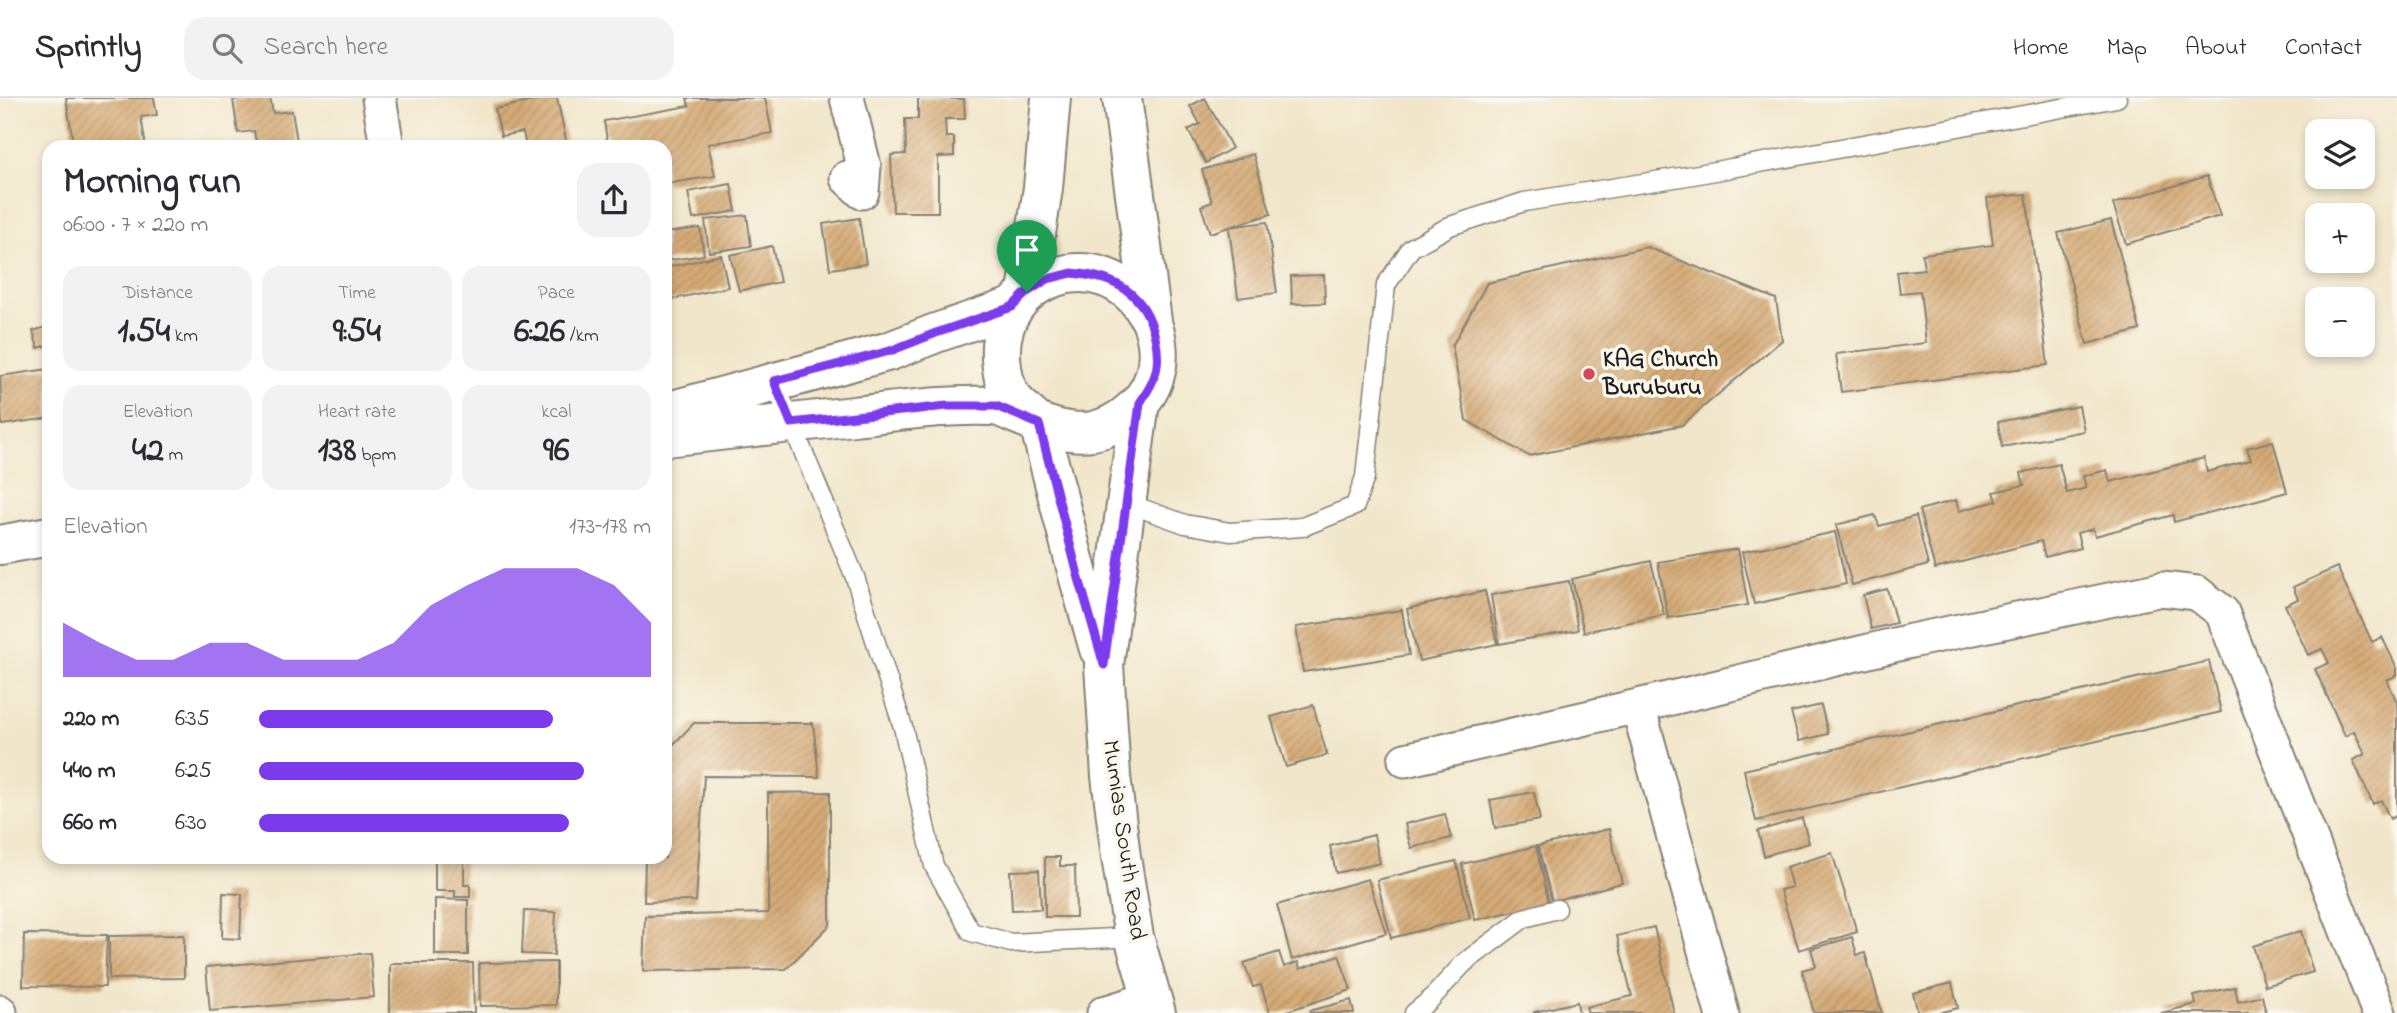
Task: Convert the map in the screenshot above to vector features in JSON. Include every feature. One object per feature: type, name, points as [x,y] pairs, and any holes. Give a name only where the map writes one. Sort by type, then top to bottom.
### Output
[{"type":"main road","points":[[1039,424],[1012,398],[1002,375],[1000,340],[1019,300],[1043,188],[1051,98]]},
{"type":"main road","points":[[672,436],[947,406],[996,406],[1039,424],[1066,431],[1093,431],[1119,422],[1140,403],[1154,378],[1158,349],[1122,98]]},
{"type":"main road","points":[[672,410],[890,351],[1019,300],[1048,279],[1072,273],[1097,275],[1119,285],[1139,300],[1152,321]]},
{"type":"main road","name":"Mumias South Road","points":[[1140,403],[1104,665],[1111,776],[1121,857],[1134,937],[1154,1006]]},
{"type":"main road","name":"Mumias South Road","points":[[1039,424],[1104,665]]},
{"type":"main road","points":[[0,545],[42,537]]},
{"type":"street","points":[[379,98],[386,140]]},
{"type":"street","points":[[846,98],[864,166],[862,192],[847,178]]},
{"type":"street","points":[[1405,760],[1911,641],[2162,589],[2197,593],[2222,612],[2379,1013]]},
{"type":"street","points":[[1638,706],[1722,1013]]},
{"type":"street","points":[[1104,1013],[1154,1006]]},
{"type":"lane","points":[[1128,503],[1185,524],[1230,532],[1302,527],[1355,506],[1365,477],[1386,285],[1411,248],[1450,226],[1524,202],[1693,175],[2117,98]]},
{"type":"lane","points":[[774,381],[855,577],[903,727],[934,866],[971,932],[1011,943],[1134,937]]},
{"type":"lane","points":[[1414,1013],[1430,1000],[1464,963],[1524,918],[1557,909]]},
{"type":"building","points":[[66,98],[154,98],[157,115],[141,117],[145,140],[73,140]]},
{"type":"building","points":[[270,98],[273,113],[292,111],[297,140],[256,140],[254,131],[238,133],[233,100]]},
{"type":"building","points":[[557,98],[566,140],[525,140],[523,132],[501,136],[495,109]]},
{"type":"building","points":[[687,98],[765,98],[772,133],[708,144],[715,176],[672,183],[672,140],[607,140],[604,121],[689,106]]},
{"type":"building","points":[[918,98],[964,99],[965,119],[945,119],[946,137],[954,137],[954,156],[938,157],[938,212],[893,212],[891,155],[906,154],[905,119],[918,119]]},
{"type":"building","points":[[1205,98],[1232,148],[1206,163],[1188,130],[1200,124],[1190,106]]},
{"type":"building","points":[[1253,154],[1271,214],[1210,233],[1201,206],[1212,202],[1202,170]]},
{"type":"building","points":[[2207,176],[2220,216],[2126,244],[2113,204]]},
{"type":"building","points":[[731,184],[736,211],[693,219],[688,192]]},
{"type":"building","points":[[2026,194],[2048,365],[1841,392],[1836,354],[1926,343],[1920,291],[1900,293],[1897,272],[1924,269],[1922,254],[1993,245],[1987,198]]},
{"type":"building","points":[[747,215],[751,246],[709,252],[705,220]]},
{"type":"building","points":[[859,218],[866,264],[830,269],[823,224]]},
{"type":"building","points":[[2111,220],[2140,330],[2087,344],[2058,233]]},
{"type":"building","points":[[1267,222],[1277,293],[1238,298],[1229,227]]},
{"type":"building","points":[[700,228],[704,255],[672,260],[672,232]]},
{"type":"building","points":[[772,246],[780,282],[739,291],[730,255]]},
{"type":"building","points":[[1647,247],[1776,299],[1782,340],[1682,425],[1529,456],[1466,420],[1452,346],[1487,283]]},
{"type":"building","points":[[721,255],[728,287],[672,299],[672,266]]},
{"type":"building","points":[[1324,275],[1325,303],[1292,304],[1291,276]]},
{"type":"building","points":[[42,328],[42,347],[38,348],[33,331]]},
{"type":"building","points":[[42,370],[42,419],[2,425],[0,376]]},
{"type":"building","points":[[2079,406],[2084,431],[2002,447],[1998,422]]},
{"type":"building","points":[[2273,441],[2287,492],[2174,522],[2173,515],[2095,536],[2093,529],[2077,533],[2081,548],[2045,557],[2041,541],[1935,569],[1919,510],[1956,500],[1959,511],[1997,501],[1994,492],[2024,485],[2021,473],[2059,464],[2067,493],[2086,488],[2083,476],[2107,470],[2110,482],[2204,458],[2207,472],[2251,460],[2247,448]]},
{"type":"building","points":[[1875,515],[1879,526],[1916,516],[1928,565],[1852,585],[1836,525]]},
{"type":"building","points":[[1835,532],[1846,584],[1754,604],[1742,552]]},
{"type":"building","points":[[1738,549],[1748,605],[1668,618],[1658,562]]},
{"type":"building","points":[[1651,561],[1664,615],[1584,632],[1572,579]]},
{"type":"building","points":[[2337,567],[2372,642],[2382,637],[2397,668],[2397,675],[2387,680],[2397,702],[2397,815],[2390,819],[2381,800],[2373,804],[2353,760],[2365,754],[2354,731],[2345,736],[2315,669],[2329,663],[2322,649],[2308,655],[2285,605],[2298,599],[2293,587]]},
{"type":"building","points":[[1569,581],[1578,630],[1499,644],[1491,595]]},
{"type":"building","points":[[1887,589],[1896,623],[1871,629],[1863,595]]},
{"type":"building","points":[[1485,591],[1497,644],[1419,661],[1407,609]]},
{"type":"building","points":[[1402,610],[1409,655],[1303,672],[1296,627]]},
{"type":"building","points":[[2209,661],[2221,712],[1756,821],[1744,770]]},
{"type":"building","points":[[1313,705],[1327,755],[1286,767],[1271,717]]},
{"type":"building","points":[[1821,705],[1828,734],[1799,741],[1791,712]]},
{"type":"building","points":[[694,723],[813,723],[819,777],[704,776],[696,901],[644,902],[645,864],[672,864],[672,746]]},
{"type":"building","points":[[830,792],[830,925],[786,969],[643,971],[645,916],[768,913],[768,793]]},
{"type":"building","points":[[1534,792],[1540,820],[1495,828],[1490,800]]},
{"type":"building","points":[[1445,814],[1451,838],[1411,848],[1405,824]]},
{"type":"building","points":[[1802,818],[1809,843],[1764,856],[1758,831]]},
{"type":"building","points":[[1609,829],[1622,883],[1552,901],[1538,846]]},
{"type":"building","points":[[1374,835],[1380,863],[1336,873],[1330,846]]},
{"type":"building","points":[[1536,846],[1549,903],[1475,920],[1462,864]]},
{"type":"building","points":[[1832,853],[1857,932],[1799,950],[1780,890],[1792,887],[1786,867]]},
{"type":"building","points":[[1045,857],[1060,857],[1060,866],[1075,866],[1076,917],[1045,917]]},
{"type":"building","points":[[1456,861],[1470,918],[1391,938],[1377,880]]},
{"type":"building","points":[[435,864],[464,864],[464,885],[470,885],[470,897],[455,897],[455,891],[435,891]]},
{"type":"building","points":[[1039,870],[1041,909],[1012,910],[1010,871]]},
{"type":"building","points":[[1368,879],[1386,933],[1292,960],[1277,905]]},
{"type":"building","points":[[223,893],[242,894],[240,939],[222,938]]},
{"type":"building","points":[[435,899],[468,900],[468,955],[435,955]]},
{"type":"building","points":[[524,911],[556,912],[554,955],[522,954]]},
{"type":"building","points":[[1654,927],[1674,1013],[1588,1013],[1586,1007],[1632,996],[1617,936]]},
{"type":"building","points":[[2301,931],[2313,972],[2265,986],[2253,946]]},
{"type":"building","points":[[24,934],[107,935],[105,987],[23,986]]},
{"type":"building","points":[[184,935],[184,978],[109,979],[109,936]]},
{"type":"building","points":[[1852,937],[1857,955],[1865,953],[1882,1013],[1814,1013],[1802,970],[1816,966],[1811,949]]},
{"type":"building","points":[[1279,952],[1284,967],[1298,962],[1300,969],[1339,955],[1351,990],[1281,1013],[1270,1013],[1261,985],[1253,987],[1244,963]]},
{"type":"building","points":[[370,953],[374,997],[210,1011],[206,967]]},
{"type":"building","points":[[556,962],[556,1005],[480,1006],[479,963]]},
{"type":"building","points":[[473,963],[474,1013],[390,1013],[390,965]]},
{"type":"building","points":[[1952,983],[1958,1008],[1938,1013],[1918,1013],[1913,993]]},
{"type":"building","points":[[2235,987],[2238,1002],[2262,996],[2266,1013],[2161,1013],[2196,1004],[2194,996]]},
{"type":"building","points":[[1351,1000],[1354,1013],[1309,1011]]},
{"type":"building","points":[[1577,1002],[1579,1013],[1534,1013],[1534,1012]]},
{"type":"place","name":"KAG Church Buruburu","points":[[1589,374]]},
{"type":"route","points":[[1072,273],[1097,275],[1119,285],[1139,300],[1152,321],[1158,349],[1154,378],[1140,403],[1104,665],[1039,424],[996,406],[947,406],[791,423],[774,381],[890,351],[1012,307],[1027,292],[1048,279],[1072,273]]}]
